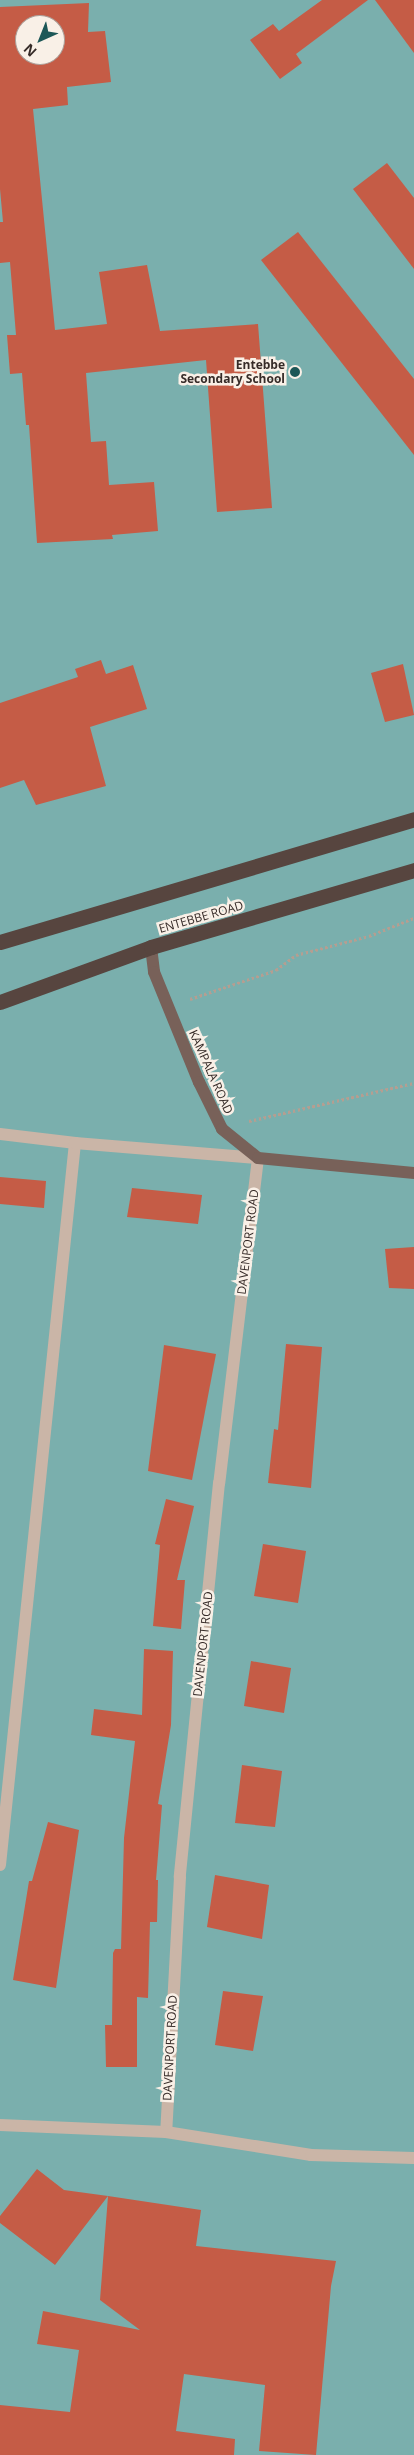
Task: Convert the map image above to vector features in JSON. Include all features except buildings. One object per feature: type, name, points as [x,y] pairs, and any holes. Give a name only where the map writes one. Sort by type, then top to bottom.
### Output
[{"type":"highway","points":[[0,942],[414,819]]},
{"type":"highway","name":"ENTEBBE ROAD","points":[[0,1002],[151,947],[414,870]]},
{"type":"main road","name":"KAMPALA ROAD","points":[[151,947],[154,972],[222,1129],[258,1158]]},
{"type":"main road","points":[[258,1158],[414,1174]]},
{"type":"street","points":[[0,1134],[75,1143],[258,1158]]},
{"type":"street","points":[[0,1865],[75,1143]]},
{"type":"street","name":"DAVENPORT ROAD","points":[[166,2132],[180,1878],[219,1482],[258,1158]]},
{"type":"street","points":[[0,2125],[166,2132],[311,2155],[414,2158]]},
{"type":"path","points":[[168,1006],[243,983],[276,970],[296,955],[369,936],[414,918]]},
{"type":"path","points":[[222,1129],[414,1083]]},
{"type":"water","points":[[0,0],[414,0],[414,2455],[0,2455]]},
{"type":"place","name":"Entebbe Secondary School","points":[[295,372]]}]
